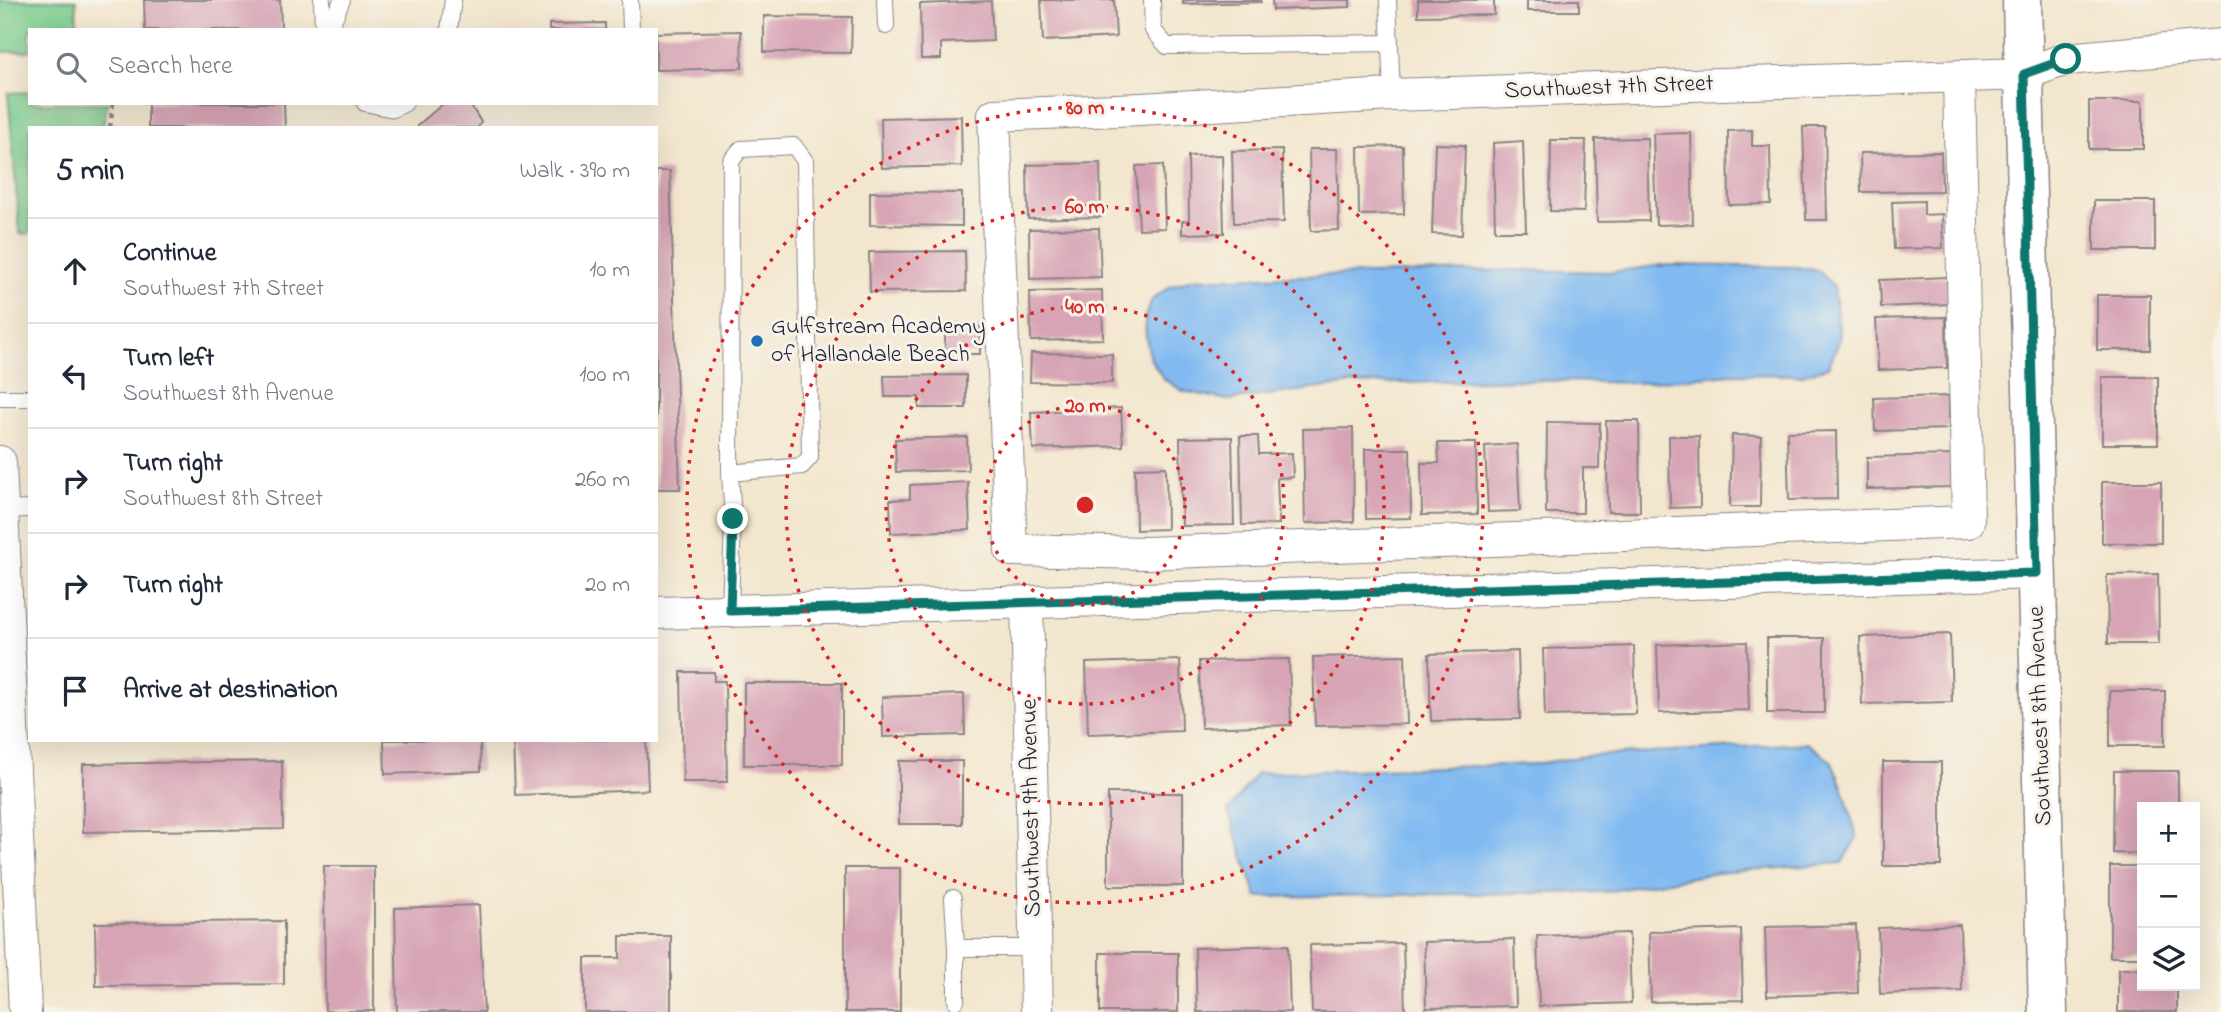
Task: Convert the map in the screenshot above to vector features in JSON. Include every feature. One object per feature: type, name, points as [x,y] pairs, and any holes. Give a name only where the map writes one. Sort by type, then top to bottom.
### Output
[{"type":"street","name":"Southwest 8th Avenue","points":[[2022,0],[2048,1012]]},
{"type":"street","name":"Southwest 7th Street","points":[[1959,76],[1968,522],[1146,553],[1011,550],[994,115],[1154,109],[1392,94],[1959,76],[2024,74],[2066,59],[2221,45]]},
{"type":"street","points":[[0,462],[16,510],[12,628],[21,712],[7,751],[8,815],[25,1012]]},
{"type":"street","points":[[658,613],[2037,573]]},
{"type":"street","name":"Southwest 9th Avenue","points":[[1027,604],[1037,1012]]},
{"type":"lane","points":[[322,0],[323,28]]},
{"type":"lane","points":[[330,28],[342,0]]},
{"type":"lane","points":[[449,28],[453,0]]},
{"type":"lane","points":[[630,0],[631,28]]},
{"type":"lane","points":[[885,0],[886,26]]},
{"type":"lane","points":[[1152,0],[1153,30],[1167,46],[1390,43]]},
{"type":"lane","points":[[1388,0],[1392,94]]},
{"type":"lane","points":[[374,105],[393,109],[401,105]]},
{"type":"lane","points":[[730,473],[802,467],[810,457],[805,161],[794,146],[741,149],[731,161],[730,473],[733,519],[730,611]]},
{"type":"lane","points":[[0,398],[28,398]]},
{"type":"lane","points":[[953,898],[956,1001]]},
{"type":"lane","points":[[956,948],[1036,948]]},
{"type":"path","points":[[110,126],[113,105]]},
{"type":"green space","points":[[0,0],[76,0],[77,28],[28,28],[28,51],[0,52]]},
{"type":"green space","points":[[28,92],[28,105],[108,105],[102,126],[28,126],[28,233],[20,234],[8,93]]},
{"type":"water","points":[[1662,265],[1796,267],[1819,271],[1834,287],[1840,339],[1828,367],[1802,375],[1731,374],[1636,383],[1526,380],[1352,384],[1228,400],[1183,391],[1164,379],[1151,360],[1146,338],[1145,316],[1152,300],[1169,287],[1192,279],[1513,270],[1612,272]]},
{"type":"water","points":[[1807,743],[1831,761],[1843,788],[1857,837],[1842,863],[1716,873],[1605,892],[1257,897],[1228,811],[1257,773],[1535,764],[1586,756]]},
{"type":"building","points":[[144,0],[280,0],[281,28],[145,28]]},
{"type":"building","points":[[1041,0],[1114,0],[1116,37],[1043,41]]},
{"type":"building","points":[[1183,0],[1261,0],[1261,2],[1183,4]]},
{"type":"building","points":[[1272,0],[1350,0],[1350,7],[1273,10]]},
{"type":"building","points":[[1418,0],[1494,0],[1494,15],[1418,16]]},
{"type":"building","points":[[1527,0],[1579,0],[1579,11],[1527,11]]},
{"type":"building","points":[[991,1],[993,41],[941,43],[941,59],[921,59],[920,4]]},
{"type":"building","points":[[764,16],[852,17],[851,53],[764,52]]},
{"type":"building","points":[[605,23],[605,28],[549,28],[549,24]]},
{"type":"building","points":[[741,31],[742,68],[658,70],[658,33]]},
{"type":"building","points":[[2089,101],[2143,101],[2143,149],[2089,149]]},
{"type":"building","points":[[148,105],[284,105],[285,126],[148,126]]},
{"type":"building","points":[[442,105],[470,105],[481,122],[479,126],[418,125]]},
{"type":"building","points":[[961,116],[962,166],[882,168],[881,118]]},
{"type":"building","points":[[1803,127],[1825,127],[1827,220],[1806,220]]},
{"type":"building","points":[[1752,130],[1752,146],[1770,146],[1771,204],[1729,205],[1728,131]]},
{"type":"building","points":[[1691,133],[1693,224],[1656,225],[1653,134]]},
{"type":"building","points":[[1647,138],[1649,221],[1597,222],[1595,139]]},
{"type":"building","points":[[1551,140],[1586,140],[1584,212],[1550,211]]},
{"type":"building","points":[[1523,141],[1526,231],[1495,231],[1493,143]]},
{"type":"building","points":[[1435,144],[1465,145],[1462,235],[1432,234]]},
{"type":"building","points":[[1403,146],[1404,214],[1359,215],[1358,147]]},
{"type":"building","points":[[1309,149],[1337,149],[1339,230],[1311,231]]},
{"type":"building","points":[[1282,150],[1284,222],[1234,223],[1232,151]]},
{"type":"building","points":[[1941,152],[1942,191],[1861,192],[1860,153]]},
{"type":"building","points":[[1222,155],[1224,233],[1182,234],[1182,221],[1189,220],[1188,156]]},
{"type":"building","points":[[1100,163],[1101,217],[1028,219],[1027,165]]},
{"type":"building","points":[[1163,165],[1165,228],[1139,229],[1136,166]]},
{"type":"building","points":[[658,171],[670,171],[680,489],[658,489]]},
{"type":"building","points":[[870,192],[962,193],[962,226],[870,225]]},
{"type":"building","points":[[1924,201],[1924,215],[1942,214],[1943,248],[1894,249],[1892,202]]},
{"type":"building","points":[[2094,201],[2155,201],[2155,250],[2094,250]]},
{"type":"building","points":[[1099,228],[1101,277],[1030,279],[1029,229]]},
{"type":"building","points":[[965,251],[966,291],[870,292],[869,252]]},
{"type":"building","points":[[1947,277],[1949,304],[1881,307],[1880,280]]},
{"type":"building","points":[[1102,290],[1103,339],[1031,341],[1030,292]]},
{"type":"building","points":[[2097,295],[2150,295],[2150,350],[2097,350]]},
{"type":"building","points":[[1946,317],[1947,368],[1878,370],[1876,319]]},
{"type":"building","points":[[945,327],[980,327],[980,354],[945,354]]},
{"type":"building","points":[[1031,353],[1112,354],[1112,383],[1030,382]]},
{"type":"building","points":[[966,375],[966,408],[919,408],[919,397],[885,397],[884,376]]},
{"type":"building","points":[[2102,377],[2158,377],[2158,444],[2102,444]]},
{"type":"building","points":[[1949,396],[1949,429],[1875,431],[1874,398]]},
{"type":"building","points":[[1121,408],[1123,446],[1033,449],[1031,412]]},
{"type":"building","points":[[1606,421],[1639,421],[1640,512],[1608,512]]},
{"type":"building","points":[[1547,422],[1600,423],[1599,468],[1583,468],[1583,513],[1546,513]]},
{"type":"building","points":[[1353,428],[1354,522],[1305,523],[1303,429]]},
{"type":"building","points":[[1836,431],[1837,499],[1789,500],[1787,432]]},
{"type":"building","points":[[1732,435],[1761,436],[1760,507],[1730,507]]},
{"type":"building","points":[[1240,436],[1258,436],[1259,454],[1292,453],[1293,477],[1277,478],[1279,524],[1242,525]]},
{"type":"building","points":[[1669,436],[1699,436],[1700,507],[1670,508]]},
{"type":"building","points":[[967,437],[968,470],[896,472],[895,439]]},
{"type":"building","points":[[1232,437],[1234,525],[1182,526],[1180,438]]},
{"type":"building","points":[[1438,443],[1476,443],[1477,514],[1422,515],[1421,463],[1439,463]]},
{"type":"building","points":[[1517,444],[1520,511],[1488,512],[1485,446]]},
{"type":"building","points":[[1365,449],[1410,449],[1411,518],[1366,519]]},
{"type":"building","points":[[1952,455],[1952,487],[1867,489],[1867,457]]},
{"type":"building","points":[[1166,467],[1167,529],[1136,530],[1135,468]]},
{"type":"building","points":[[968,482],[970,530],[891,533],[890,500],[910,499],[910,485]]},
{"type":"building","points":[[2102,482],[2161,482],[2161,543],[2102,543]]},
{"type":"building","points":[[2158,574],[2159,644],[2108,644],[2107,575]]},
{"type":"building","points":[[1950,634],[1952,702],[1862,704],[1860,637]]},
{"type":"building","points":[[1767,638],[1824,638],[1824,713],[1767,713]]},
{"type":"building","points":[[1747,642],[1749,710],[1659,713],[1657,645]]},
{"type":"building","points":[[1634,646],[1636,714],[1545,716],[1543,649]]},
{"type":"building","points":[[1518,651],[1520,719],[1431,721],[1429,654]]},
{"type":"building","points":[[1405,655],[1407,724],[1315,726],[1313,657]]},
{"type":"building","points":[[1289,659],[1291,725],[1201,728],[1199,661]]},
{"type":"building","points":[[1180,660],[1182,731],[1088,734],[1086,663]]},
{"type":"building","points":[[681,672],[714,672],[714,681],[725,681],[727,782],[683,782]]},
{"type":"building","points":[[744,683],[842,683],[842,765],[744,765]]},
{"type":"building","points":[[2110,691],[2165,691],[2165,746],[2110,746]]},
{"type":"building","points":[[964,694],[965,735],[883,737],[882,697]]},
{"type":"building","points":[[384,742],[480,742],[481,771],[385,774]]},
{"type":"building","points":[[513,742],[646,742],[648,790],[515,795]]},
{"type":"building","points":[[282,761],[283,829],[83,832],[83,764]]},
{"type":"building","points":[[899,761],[962,761],[962,824],[899,824]]},
{"type":"building","points":[[1883,762],[1941,762],[1941,866],[1883,866]]},
{"type":"building","points":[[2114,771],[2178,771],[2178,802],[2137,802],[2137,854],[2113,853]]},
{"type":"building","points":[[1108,793],[1183,793],[1183,886],[1108,886]]},
{"type":"building","points":[[324,866],[374,866],[374,1011],[325,1011]]},
{"type":"building","points":[[2110,866],[2137,866],[2137,957],[2110,957]]},
{"type":"building","points":[[845,868],[900,868],[900,1012],[845,1012]]},
{"type":"building","points":[[479,905],[484,1012],[397,1012],[395,908]]},
{"type":"building","points":[[284,921],[284,984],[96,986],[95,923]]},
{"type":"building","points":[[1856,925],[1858,993],[1767,996],[1765,927]]},
{"type":"building","points":[[1960,925],[1962,991],[1880,994],[1878,928]]},
{"type":"building","points":[[1741,929],[1743,1000],[1651,1002],[1649,932]]},
{"type":"building","points":[[1629,933],[1631,1003],[1539,1006],[1537,936]]},
{"type":"building","points":[[620,936],[671,936],[671,1012],[585,1012],[585,958],[620,958]]},
{"type":"building","points":[[1514,939],[1516,1006],[1426,1008],[1424,942]]},
{"type":"building","points":[[1403,943],[1405,1012],[1312,1012],[1310,945]]},
{"type":"building","points":[[1288,945],[1290,1012],[1197,1012],[1195,948]]},
{"type":"building","points":[[1100,953],[1178,953],[1178,1012],[1100,1012]]},
{"type":"building","points":[[2118,969],[2137,969],[2137,991],[2177,991],[2177,1012],[2118,1012]]},
{"type":"place","name":"Gulfstream Academy of Hallandale Beach","points":[[757,341]]},
{"type":"route","points":[[733,519],[730,611],[2037,573],[2024,74],[2066,59]]}]
